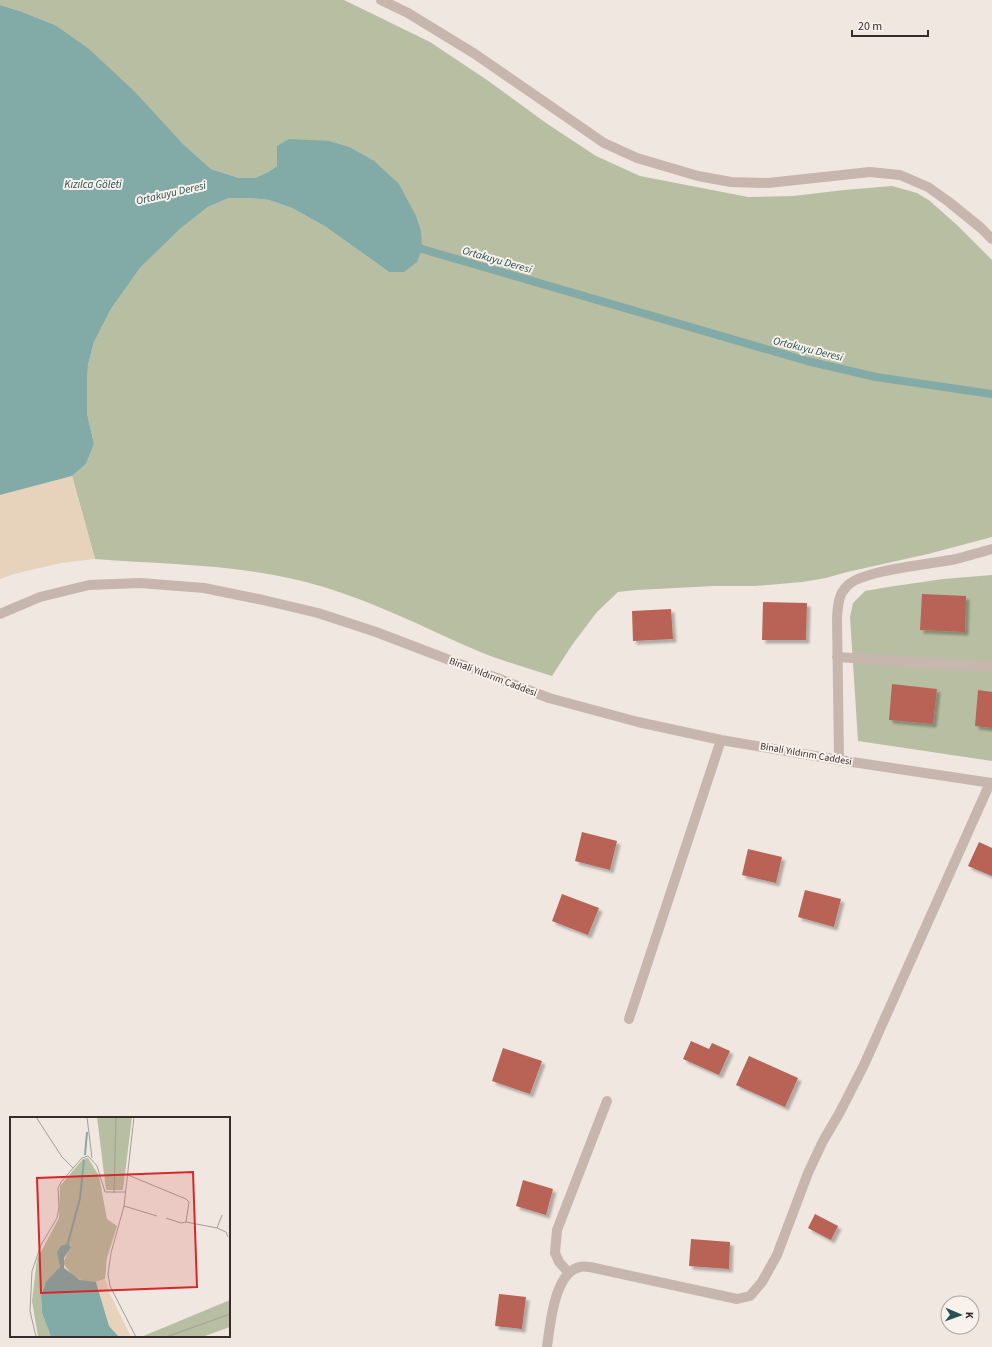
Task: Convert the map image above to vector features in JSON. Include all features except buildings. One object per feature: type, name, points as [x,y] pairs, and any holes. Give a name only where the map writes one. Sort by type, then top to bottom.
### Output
[{"type":"street","points":[[381,0],[408,13],[475,54],[604,143],[637,158],[698,176],[731,182],[768,183],[870,172],[900,175],[928,187],[949,202],[992,239]]},
{"type":"street","points":[[839,760],[836,618],[839,598],[847,586],[860,577],[889,570],[956,559],[992,549]]},
{"type":"street","name":"Binali Yıldırım Caddesi","points":[[0,614],[40,597],[89,585],[140,583],[204,588],[318,613],[376,632],[549,698],[638,722],[721,740],[991,783]]},
{"type":"street","points":[[837,657],[992,667]]},
{"type":"street","points":[[629,1019],[721,740]]},
{"type":"street","points":[[547,1347],[555,1300],[561,1283],[569,1273],[580,1267],[590,1267],[737,1299],[750,1296],[762,1282],[777,1255],[808,1173],[823,1141],[861,1071],[991,783]]},
{"type":"street","points":[[569,1273],[559,1262],[555,1253],[557,1230],[607,1101]]},
{"type":"green space","points":[[0,0],[344,0],[430,42],[596,156],[640,176],[748,197],[793,196],[892,186],[917,193],[930,201],[958,226],[992,260],[992,537],[928,554],[826,578],[802,582],[755,586],[714,586],[618,592],[597,612],[572,645],[552,676],[487,655],[403,617],[346,594],[299,580],[270,574],[212,567],[95,559],[72,476],[86,464],[94,444],[87,413],[88,365],[94,342],[111,309],[140,268],[180,229],[208,207],[229,198],[269,200],[292,208],[326,227],[389,272],[373,160],[350,147],[330,141],[277,146],[277,166],[255,178],[239,178],[211,169],[55,25],[0,5]]},
{"type":"green space","points":[[992,575],[992,761],[858,741],[850,617],[853,603],[865,591],[943,579]]},
{"type":"sand","points":[[72,476],[95,559],[61,563],[14,574],[0,579],[0,495]]},
{"type":"water","name":"Kızılca Göleti","points":[[0,5],[55,25],[89,49],[134,91],[182,143],[211,169],[239,178],[255,178],[277,166],[277,146],[289,139],[330,141],[350,147],[373,160],[399,184],[416,216],[421,231],[422,249],[417,262],[404,272],[389,272],[326,227],[292,208],[269,200],[248,198],[229,198],[208,207],[180,229],[140,268],[111,309],[94,342],[88,365],[87,413],[94,444],[86,464],[72,476],[0,495]]},
{"type":"waterway","name":"Ortakuyu Deresi","points":[[413,245],[422,249],[807,361],[876,377],[992,394]]}]
